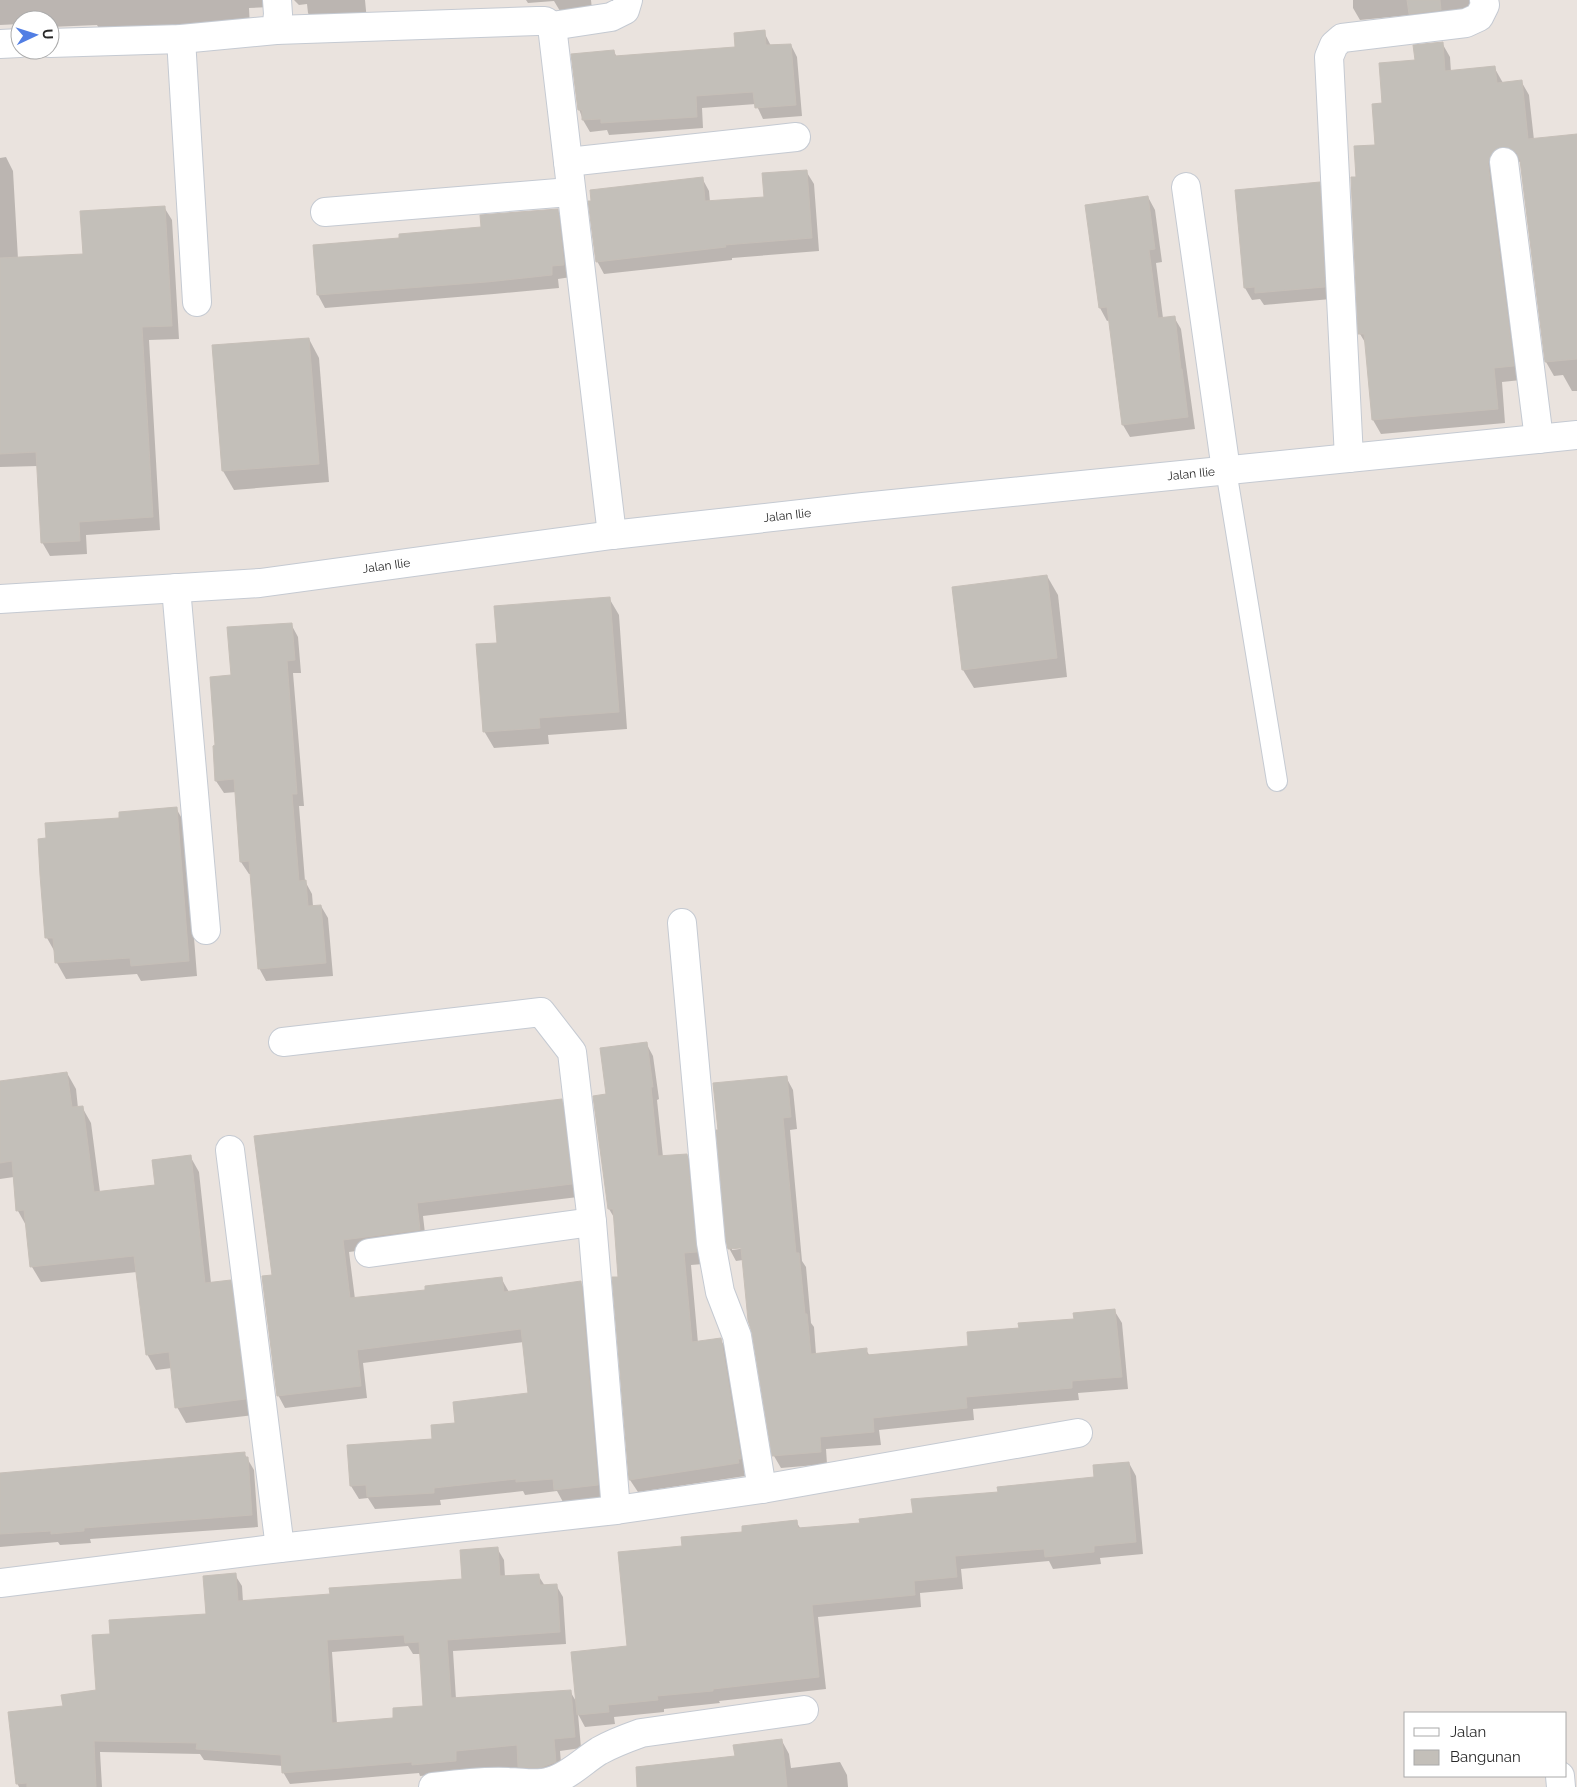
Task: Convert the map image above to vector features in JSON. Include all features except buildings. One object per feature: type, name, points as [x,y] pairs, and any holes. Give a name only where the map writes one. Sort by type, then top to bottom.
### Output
[{"type":"street","points":[[276,30],[277,0]]},
{"type":"street","points":[[60,43],[181,39],[276,30],[536,21],[545,21],[552,26],[611,17],[625,10],[628,0]]},
{"type":"street","points":[[1349,458],[1329,57],[1334,45],[1342,38],[1466,23],[1479,17],[1485,5],[1484,0]]},
{"type":"street","points":[[552,26],[570,192],[612,535]]},
{"type":"street","points":[[181,39],[197,302]]},
{"type":"street","points":[[568,162],[796,137]]},
{"type":"street","points":[[1504,162],[1539,439]]},
{"type":"street","points":[[1186,187],[1226,470]]},
{"type":"street","points":[[325,212],[570,192]]},
{"type":"street","name":"Jalan Ilie","points":[[0,599],[260,582],[612,535],[853,508],[1577,435]]},
{"type":"street","points":[[176,588],[206,930]]},
{"type":"street","points":[[682,923],[711,1243],[720,1292],[737,1336],[762,1489]]},
{"type":"street","points":[[283,1042],[541,1012],[572,1052],[592,1222],[616,1510]]},
{"type":"street","points":[[230,1150],[280,1548]]},
{"type":"street","points":[[370,1253],[592,1222]]},
{"type":"street","points":[[0,1583],[280,1548],[616,1510],[762,1489],[1078,1433]]},
{"type":"street","points":[[433,1787],[470,1783],[509,1782],[534,1784],[549,1782],[563,1777],[598,1752],[619,1741],[641,1733],[804,1710]]},
{"type":"lane","points":[[1226,470],[1277,782]]}]
